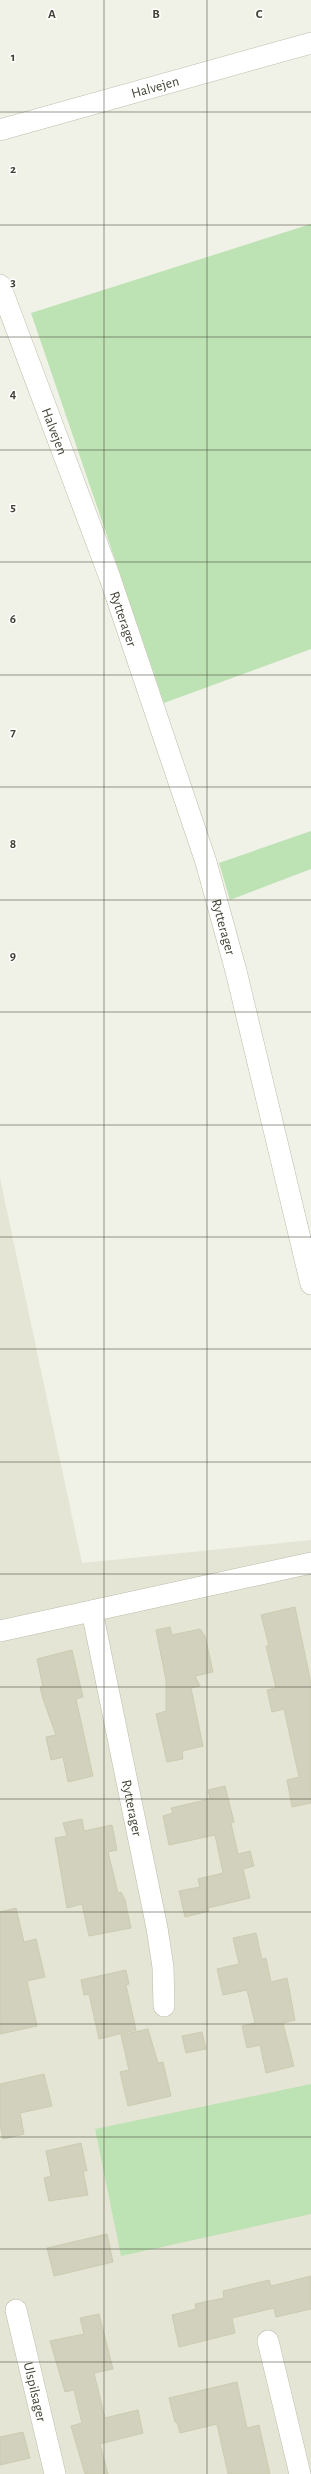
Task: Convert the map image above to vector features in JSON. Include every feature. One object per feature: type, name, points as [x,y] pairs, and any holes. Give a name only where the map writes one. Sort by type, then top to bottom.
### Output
[{"type":"street","name":"Halvejen","points":[[0,130],[311,43]]},
{"type":"street","name":"Halvejen","points":[[0,285],[110,578]]},
{"type":"street","name":"Rytterager","points":[[110,578],[206,862],[236,971],[311,1284]]},
{"type":"street","points":[[0,1631],[310,1566]]},
{"type":"street","name":"Rytterager","points":[[92,1611],[157,1928],[163,1967],[164,2006]]},
{"type":"street","name":"Ulspilsager","points":[[16,2310],[55,2474]]},
{"type":"street","points":[[268,2341],[300,2474]]},
{"type":"shaded area","points":[[0,1178],[82,1563],[311,1540],[311,2474],[0,2474]]},
{"type":"green space","points":[[311,224],[311,649],[164,703],[31,313]]},
{"type":"green space","points":[[311,831],[311,869],[230,900],[219,863]]},
{"type":"green space","points":[[311,2084],[311,2214],[121,2256],[95,2129]]},
{"type":"building","points":[[295,1607],[311,1683],[311,1803],[292,1807],[287,1780],[299,1777],[284,1709],[272,1712],[267,1690],[276,1688],[266,1646],[269,1646],[261,1615]]},
{"type":"building","points":[[170,1627],[172,1635],[200,1629],[205,1636],[213,1672],[195,1676],[200,1686],[191,1688],[203,1746],[182,1751],[183,1759],[167,1762],[156,1714],[166,1711],[166,1680],[156,1630]]},
{"type":"building","points":[[72,1650],[83,1697],[76,1699],[93,1776],[68,1782],[63,1757],[51,1760],[46,1737],[56,1735],[40,1687],[43,1687],[37,1659]]},
{"type":"building","points":[[225,1786],[234,1822],[231,1823],[238,1854],[250,1851],[254,1866],[243,1869],[250,1898],[208,1908],[209,1911],[185,1917],[179,1891],[200,1887],[198,1879],[223,1873],[215,1835],[169,1845],[163,1816],[173,1813],[171,1808],[210,1799],[208,1790]]},
{"type":"building","points":[[82,1819],[84,1831],[112,1825],[117,1850],[108,1852],[118,1893],[121,1892],[125,1900],[131,1928],[89,1936],[82,1904],[67,1908],[55,1838],[67,1836],[63,1823]]},
{"type":"building","points":[[16,1908],[24,1942],[36,1939],[45,1977],[27,1981],[37,2026],[0,2034],[0,1912]]},
{"type":"building","points":[[256,1933],[262,1959],[266,1958],[271,1982],[287,1978],[295,2020],[283,2023],[294,2066],[266,2073],[260,2045],[247,2048],[242,2026],[255,2023],[247,1990],[223,1995],[217,1969],[239,1964],[233,1938]]},
{"type":"building","points":[[126,1970],[129,1984],[126,1985],[136,2030],[99,2039],[89,1994],[84,1995],[81,1980]]},
{"type":"building","points":[[148,2029],[158,2063],[163,2062],[171,2096],[128,2106],[120,2072],[129,2070],[121,2035]]},
{"type":"building","points":[[202,2032],[206,2049],[186,2053],[182,2036]]},
{"type":"building","points":[[44,2074],[52,2106],[20,2113],[24,2134],[3,2139],[0,2125],[0,2084]]},
{"type":"building","points":[[81,2143],[87,2171],[83,2171],[88,2195],[49,2201],[44,2178],[51,2176],[46,2151]]},
{"type":"building","points":[[107,2234],[113,2262],[54,2276],[47,2248]]},
{"type":"building","points":[[311,2276],[311,2309],[276,2317],[274,2308],[232,2318],[235,2333],[179,2347],[172,2315],[196,2309],[195,2304],[224,2298],[223,2291],[269,2280],[271,2286]]},
{"type":"building","points":[[99,2314],[113,2369],[94,2373],[105,2418],[138,2410],[143,2433],[100,2444],[108,2474],[85,2474],[71,2426],[82,2423],[74,2390],[65,2392],[50,2341],[84,2334],[80,2318]]},
{"type":"building","points":[[237,2382],[247,2428],[259,2425],[270,2474],[228,2474],[217,2424],[180,2433],[177,2422],[175,2422],[169,2398]]},
{"type":"building","points":[[23,2432],[30,2458],[0,2465],[0,2437]]}]
